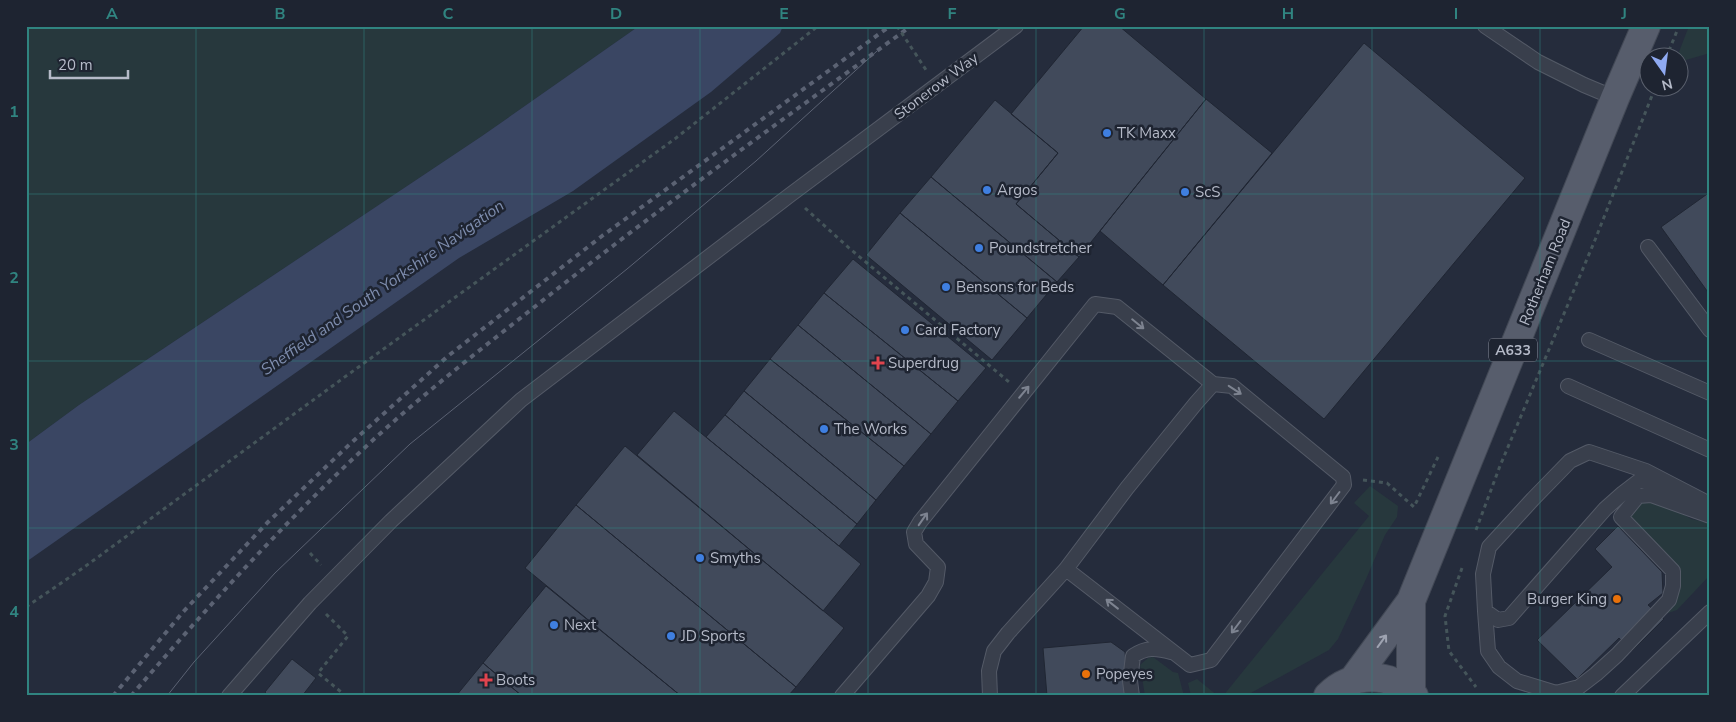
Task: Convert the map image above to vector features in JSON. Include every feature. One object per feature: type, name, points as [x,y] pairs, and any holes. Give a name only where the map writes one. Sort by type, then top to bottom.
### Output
[{"type":"main road","name":"Rotherham Road","points":[[1353,680],[1411,601],[1646,26]]},
{"type":"main road","name":"Rotherham Road","points":[[1411,601],[1412,694]]},
{"type":"main road","name":"Rotherham Road","points":[[1328,696],[1341,685],[1353,680],[1373,677],[1394,681],[1412,694]]},
{"type":"lane","name":"Stonerow Way","points":[[230,696],[310,603],[391,521],[521,400],[1016,26]]},
{"type":"lane","points":[[1485,26],[1538,62],[1615,98]]},
{"type":"lane","points":[[1648,247],[1710,330]]},
{"type":"lane","points":[[842,696],[928,596],[936,582],[938,567],[916,544],[914,532],[920,522],[1095,304],[1117,306],[1213,384],[1232,386],[1343,478],[1344,485],[1211,660],[1190,665],[1066,569]]},
{"type":"lane","points":[[1589,340],[1710,393]]},
{"type":"lane","points":[[990,696],[989,671],[994,651],[1008,632],[1066,569],[1127,488],[1213,384]]},
{"type":"lane","points":[[1568,386],[1710,450]]},
{"type":"lane","points":[[1706,503],[1646,471],[1589,452],[1570,461],[1489,547],[1483,574],[1488,651],[1499,667],[1517,681],[1556,693],[1579,687],[1617,655],[1669,600],[1673,586],[1673,571],[1621,517],[1628,506],[1638,496],[1651,495],[1710,516]]},
{"type":"lane","points":[[1485,611],[1498,620],[1509,618],[1605,509],[1640,480],[1706,503]]},
{"type":"lane","points":[[1622,696],[1710,612]]},
{"type":"lane","points":[[1132,696],[1130,681],[1133,656],[1148,648],[1161,649],[1176,654]]},
{"type":"path","points":[[26,607],[83,568],[342,378],[676,138],[818,26]]},
{"type":"path","points":[[897,26],[929,75]]},
{"type":"path","points":[[1670,48],[1679,26]]},
{"type":"path","points":[[1474,533],[1500,466],[1595,240],[1651,98]]},
{"type":"path","points":[[790,195],[849,248],[1023,393]]},
{"type":"path","points":[[1343,478],[1387,483],[1414,507],[1438,456]]},
{"type":"path","points":[[310,553],[325,568]]},
{"type":"path","points":[[1465,559],[1445,616],[1449,651],[1476,687]]},
{"type":"path","points":[[310,603],[324,612],[348,636],[318,673],[346,696]]},
{"type":"shaded area","points":[[26,26],[639,26],[482,136],[79,405],[26,444]]},
{"type":"shaded area","points":[[1689,26],[1710,26],[1710,53],[1688,59],[1688,48],[1680,48]]},
{"type":"shaded area","points":[[1370,486],[1398,506],[1397,517],[1385,535],[1338,639],[1329,650],[1249,694],[1244,696],[1223,696],[1369,516],[1354,503]]},
{"type":"shaded area","points":[[1643,498],[1671,507],[1691,519],[1710,523],[1710,575],[1677,610],[1668,613],[1679,584],[1634,519],[1628,514]]},
{"type":"shaded area","points":[[1153,657],[1173,672],[1178,673],[1184,696],[1145,696],[1140,665],[1148,658]]},
{"type":"shaded area","points":[[1197,679],[1218,696],[1191,696],[1188,683]]},
{"type":"water","name":"Sheffield and South Yorkshire Navigation","points":[[639,26],[783,26],[780,33],[711,92],[573,191],[459,258],[26,562],[26,444],[79,405],[482,136]]},
{"type":"building","name":"TK Maxx","points":[[1084,26],[1119,26],[1206,99],[1079,257],[1016,204],[1058,153],[1011,114]]},
{"type":"building","points":[[1364,43],[1525,178],[1324,419],[1163,285]]},
{"type":"building","name":"ScS","points":[[1206,99],[1272,153],[1163,285],[1100,231]]},
{"type":"building","name":"Argos","points":[[995,100],[1058,153],[1016,204],[1079,257],[1057,282],[931,177]]},
{"type":"building","name":"Poundstretcher","points":[[931,177],[1057,282],[1027,318],[900,213]]},
{"type":"building","points":[[1710,192],[1710,295],[1661,227]]},
{"type":"building","name":"Bensons for Beds","points":[[900,213],[1027,318],[992,360],[866,255]]},
{"type":"building","name":"Card Factory","points":[[853,259],[986,368],[958,401],[824,293]]},
{"type":"building","name":"Superdrug","points":[[824,293],[958,401],[931,434],[798,325]]},
{"type":"building","points":[[798,325],[931,434],[904,466],[770,359]]},
{"type":"building","name":"The Works","points":[[770,359],[904,466],[876,500],[744,391]]},
{"type":"building","points":[[744,391],[876,500],[857,524],[725,415]]},
{"type":"building","points":[[674,411],[861,564],[823,611],[637,455]]},
{"type":"building","points":[[725,415],[857,524],[839,546],[706,437]]},
{"type":"building","name":"Smyths","points":[[625,446],[844,628],[796,687],[576,505]]},
{"type":"building","name":"JD Sports","points":[[576,505],[796,687],[788,696],[681,696],[525,568]]},
{"type":"building","name":"Burger King","points":[[1618,526],[1662,572],[1663,593],[1648,605],[1664,619],[1632,651],[1619,638],[1577,679],[1537,640],[1612,567],[1595,549]]},
{"type":"building","name":"Next","points":[[546,586],[681,696],[522,696],[483,663]]},
{"type":"building","name":"Popeyes","points":[[1111,642],[1125,652],[1129,696],[1047,696],[1043,648]]},
{"type":"building","points":[[292,659],[316,678],[302,696],[269,696],[265,692]]},
{"type":"building","name":"Boots","points":[[483,663],[522,696],[456,696]]},
{"type":"tram line","points":[[167,696],[194,662],[275,573],[410,444],[627,269],[756,161],[877,51]]},
{"type":"railway","points":[[113,696],[183,612],[267,523],[351,443],[448,356],[602,236],[890,26]]},
{"type":"railway","points":[[131,696],[185,633],[270,542],[358,454],[423,396],[629,233],[911,26]]},
{"type":"place","name":"TK Maxx","points":[[1107,133]]},
{"type":"place","name":"Argos","points":[[987,190]]},
{"type":"place","name":"ScS","points":[[1185,192]]},
{"type":"place","name":"Poundstretcher","points":[[979,248]]},
{"type":"place","name":"Bensons for Beds","points":[[946,287]]},
{"type":"place","name":"Card Factory","points":[[905,330]]},
{"type":"place","name":"Superdrug","points":[[878,363]]},
{"type":"place","name":"The Works","points":[[824,429]]},
{"type":"place","name":"Smyths","points":[[700,558]]},
{"type":"place","name":"Burger King","points":[[1617,599]]},
{"type":"place","name":"Next","points":[[554,625]]},
{"type":"place","name":"JD Sports","points":[[671,636]]},
{"type":"place","name":"Popeyes","points":[[1086,674]]},
{"type":"place","name":"Boots","points":[[486,680]]}]
